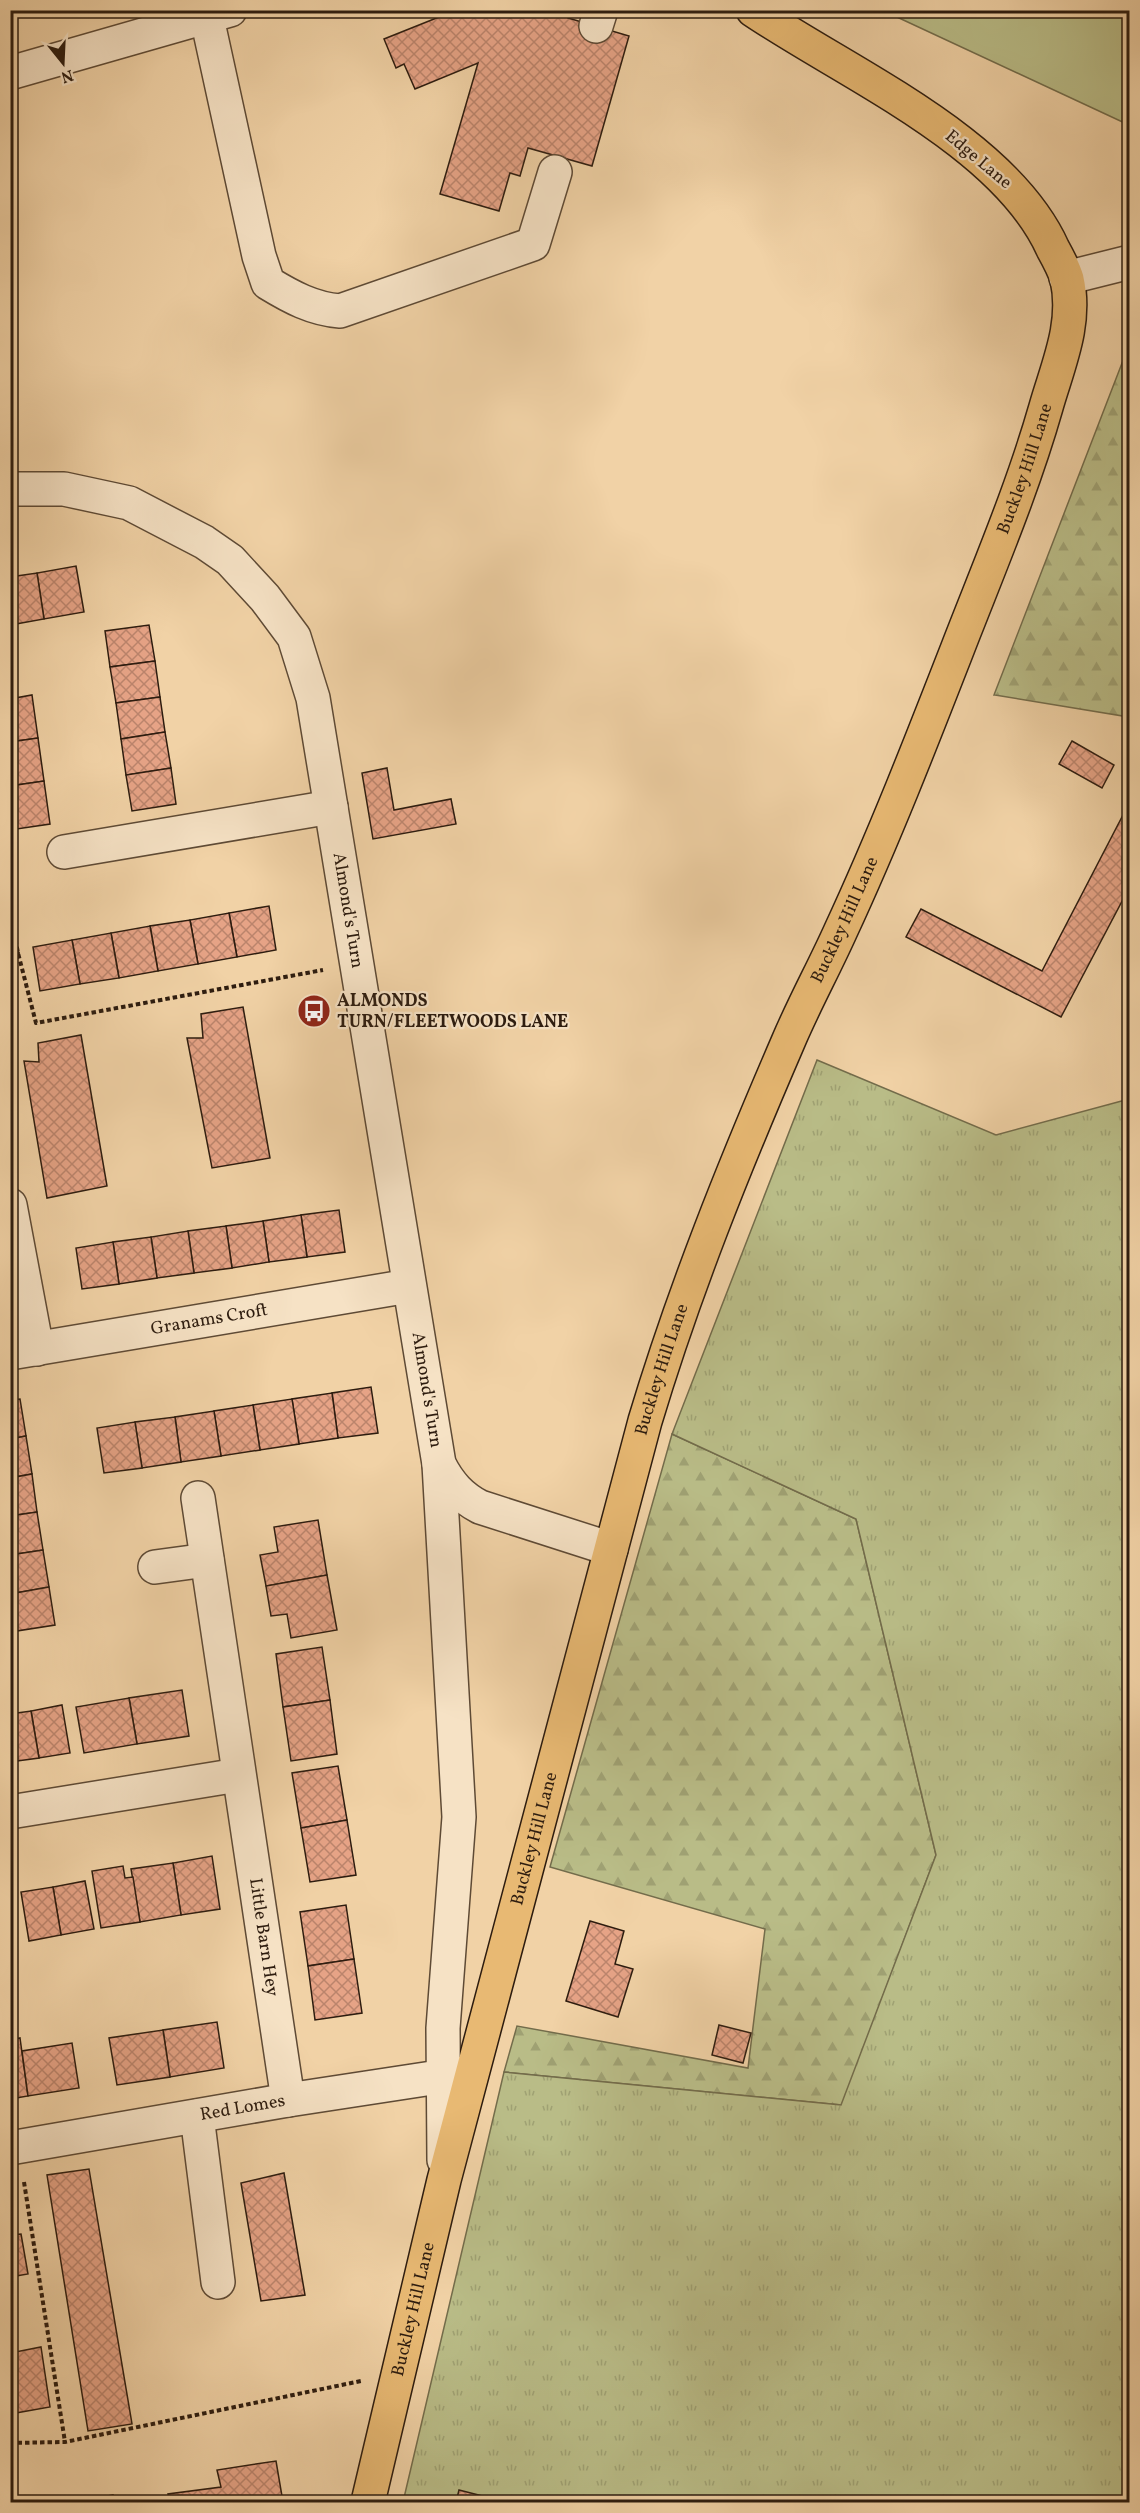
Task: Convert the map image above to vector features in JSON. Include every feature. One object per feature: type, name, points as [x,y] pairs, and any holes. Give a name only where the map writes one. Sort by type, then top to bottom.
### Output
[{"type":"main road","name":"Edge Lane","points":[[753,10],[800,41],[919,112],[993,168],[1032,213],[1047,235],[1066,278]]},
{"type":"main road","name":"Edge Lane","points":[[779,10],[800,41]]},
{"type":"main road","name":"Buckley Hill Lane","points":[[368,2502],[444,2180],[458,2074],[668,1345],[702,1251],[790,1036],[842,929],[917,751],[1028,466],[1063,355],[1070,319],[1066,278]]},
{"type":"street","points":[[10,73],[219,14],[259,256],[268,283],[293,298],[324,310],[340,311],[533,244],[555,172]]},
{"type":"street","points":[[1066,278],[1130,262]]},
{"type":"street","name":"Almond's Turn","points":[[10,489],[63,489],[129,503],[204,542],[230,560],[265,598],[294,637],[314,698],[439,1464],[455,1489],[480,1507],[611,1549]]},
{"type":"street","points":[[64,852],[331,807]]},
{"type":"street","points":[[10,1205],[24,1351]]},
{"type":"street","name":"Granams Croft","points":[[24,1351],[409,1286]]},
{"type":"street","points":[[439,1464],[459,1817],[443,2028],[458,2074]]},
{"type":"street","name":"Little Barn Hey","points":[[198,1498],[288,2100]]},
{"type":"street","points":[[155,1567],[207,1560]]},
{"type":"street","points":[[10,1812],[238,1775]]},
{"type":"street","name":"Red Lomes","points":[[15,2147],[288,2100],[458,2074]]},
{"type":"street","points":[[197,2116],[218,2282]]},
{"type":"path","points":[[10,910],[18,953],[36,1023],[357,964]]},
{"type":"path","points":[[10,954],[18,953]]},
{"type":"path","points":[[10,962],[18,953]]},
{"type":"path","points":[[15,2147],[65,2442]]},
{"type":"path","points":[[10,2444],[65,2442],[398,2374]]},
{"type":"green space","points":[[884,11],[1129,11],[1129,125]]},
{"type":"green space","points":[[1129,345],[1129,717],[994,695]]},
{"type":"green space","points":[[817,1060],[996,1135],[1129,1099],[1129,2502],[403,2502],[504,2072],[841,2105],[936,1855],[856,1519],[672,1434]]},
{"type":"green space","points":[[672,1434],[856,1519],[936,1855],[842,2105],[504,2072],[517,2026],[748,2068],[765,1929],[550,1867]]},
{"type":"building","points":[[10,10],[31,10],[31,12],[10,17]]},
{"type":"building","points":[[445,10],[570,10],[568,18],[629,36],[592,166],[528,148],[520,176],[510,173],[499,211],[440,194],[478,63],[415,89],[404,64],[396,68],[384,39],[439,17],[438,13]]},
{"type":"building","points":[[76,566],[84,612],[44,619],[37,573]]},
{"type":"building","points":[[37,573],[44,619],[10,625],[10,577]]},
{"type":"building","points":[[149,625],[155,661],[110,667],[105,631]]},
{"type":"building","points":[[155,661],[160,697],[116,703],[110,667]]},
{"type":"building","points":[[32,695],[38,738],[10,742],[10,699]]},
{"type":"building","points":[[160,697],[165,732],[121,739],[116,703]]},
{"type":"building","points":[[165,732],[171,768],[126,775],[121,739]]},
{"type":"building","points":[[38,738],[44,781],[10,786],[10,742]]},
{"type":"building","points":[[1072,741],[1114,765],[1102,788],[1059,764]]},
{"type":"building","points":[[171,768],[176,804],[132,811],[126,775]]},
{"type":"building","points":[[387,768],[394,810],[451,799],[456,824],[373,839],[362,773]]},
{"type":"building","points":[[44,781],[50,824],[10,830],[10,786]]},
{"type":"building","points":[[1123,815],[1130,818],[1130,886],[1061,1017],[906,937],[921,909],[1042,971]]},
{"type":"building","points":[[269,906],[276,950],[237,957],[229,913]]},
{"type":"building","points":[[229,913],[237,957],[198,964],[190,920]]},
{"type":"building","points":[[190,920],[198,964],[158,971],[150,926]]},
{"type":"building","points":[[150,926],[158,971],[119,978],[111,933]]},
{"type":"building","points":[[111,933],[119,978],[80,984],[72,940]]},
{"type":"building","points":[[72,940],[80,984],[40,991],[33,947]]},
{"type":"building","points":[[243,1007],[270,1158],[212,1168],[187,1038],[203,1038],[201,1014]]},
{"type":"building","points":[[81,1035],[107,1186],[47,1198],[24,1061],[39,1062],[38,1043]]},
{"type":"building","points":[[339,1210],[345,1252],[307,1257],[301,1215]]},
{"type":"building","points":[[301,1215],[307,1257],[269,1262],[263,1221]]},
{"type":"building","points":[[263,1221],[269,1262],[232,1268],[226,1226]]},
{"type":"building","points":[[226,1226],[232,1268],[194,1273],[188,1231]]},
{"type":"building","points":[[188,1231],[194,1273],[157,1278],[151,1237]]},
{"type":"building","points":[[151,1237],[157,1278],[119,1284],[113,1242]]},
{"type":"building","points":[[113,1242],[119,1284],[82,1289],[76,1248]]},
{"type":"building","points":[[371,1387],[378,1433],[338,1438],[332,1393]]},
{"type":"building","points":[[332,1393],[338,1438],[299,1444],[292,1399]]},
{"type":"building","points":[[20,1399],[26,1436],[10,1439],[10,1400]]},
{"type":"building","points":[[292,1399],[299,1444],[260,1450],[253,1405]]},
{"type":"building","points":[[253,1405],[260,1450],[221,1456],[214,1411]]},
{"type":"building","points":[[214,1411],[221,1456],[181,1462],[175,1417]]},
{"type":"building","points":[[175,1417],[181,1462],[142,1468],[135,1422]]},
{"type":"building","points":[[135,1422],[142,1468],[104,1473],[97,1428]]},
{"type":"building","points":[[26,1436],[32,1474],[10,1478],[10,1439]]},
{"type":"building","points":[[32,1474],[37,1512],[10,1516],[10,1478]]},
{"type":"building","points":[[37,1512],[43,1550],[10,1555],[10,1516]]},
{"type":"building","points":[[318,1520],[327,1575],[266,1586],[260,1555],[278,1552],[274,1527]]},
{"type":"building","points":[[43,1550],[49,1587],[10,1594],[10,1555]]},
{"type":"building","points":[[327,1575],[337,1630],[291,1638],[287,1614],[271,1616],[266,1586]]},
{"type":"building","points":[[49,1587],[55,1625],[10,1632],[10,1594]]},
{"type":"building","points":[[322,1647],[330,1700],[283,1707],[276,1654]]},
{"type":"building","points":[[182,1690],[189,1736],[137,1744],[129,1698]]},
{"type":"building","points":[[129,1698],[137,1744],[84,1753],[76,1707]]},
{"type":"building","points":[[330,1700],[337,1754],[291,1761],[283,1707]]},
{"type":"building","points":[[62,1705],[70,1753],[39,1758],[31,1711]]},
{"type":"building","points":[[31,1711],[39,1758],[10,1762],[10,1714]]},
{"type":"building","points":[[338,1766],[347,1820],[301,1828],[292,1773]]},
{"type":"building","points":[[347,1820],[356,1875],[310,1882],[301,1828]]},
{"type":"building","points":[[212,1856],[220,1909],[181,1915],[173,1863]]},
{"type":"building","points":[[173,1863],[181,1915],[140,1922],[131,1869]]},
{"type":"building","points":[[123,1866],[125,1878],[133,1877],[140,1922],[101,1928],[92,1871]]},
{"type":"building","points":[[85,1881],[94,1929],[61,1935],[53,1887]]},
{"type":"building","points":[[53,1887],[61,1935],[29,1941],[21,1892]]},
{"type":"building","points":[[346,1905],[354,1959],[308,1966],[300,1912]]},
{"type":"building","points":[[590,1921],[624,1931],[615,1964],[633,1969],[618,2017],[566,2001]]},
{"type":"building","points":[[354,1959],[362,2013],[315,2020],[308,1966]]},
{"type":"building","points":[[217,2022],[224,2068],[170,2077],[163,2030]]},
{"type":"building","points":[[719,2025],[751,2033],[743,2063],[712,2055]]},
{"type":"building","points":[[163,2030],[170,2077],[117,2085],[109,2038]]},
{"type":"building","points":[[20,2038],[28,2096],[10,2099],[10,2040]]},
{"type":"building","points":[[72,2043],[79,2088],[28,2096],[22,2051]]},
{"type":"building","points":[[89,2169],[132,2424],[88,2431],[47,2175]]},
{"type":"building","points":[[284,2173],[305,2295],[261,2301],[241,2183]]},
{"type":"building","points":[[21,2234],[28,2274],[10,2277],[10,2235]]},
{"type":"building","points":[[41,2347],[50,2407],[10,2414],[10,2353]]},
{"type":"building","points":[[276,2461],[283,2502],[170,2502],[168,2494],[221,2487],[217,2470]]},
{"type":"building","points":[[459,2490],[506,2502],[456,2502]]},
{"type":"building","points":[[113,2495],[114,2502],[77,2502]]},
{"type":"building","points":[[165,2497],[166,2502],[117,2502]]},
{"type":"place","name":"ALMONDS TURN/FLEETWOODS LANE","points":[[314,1011]]}]
